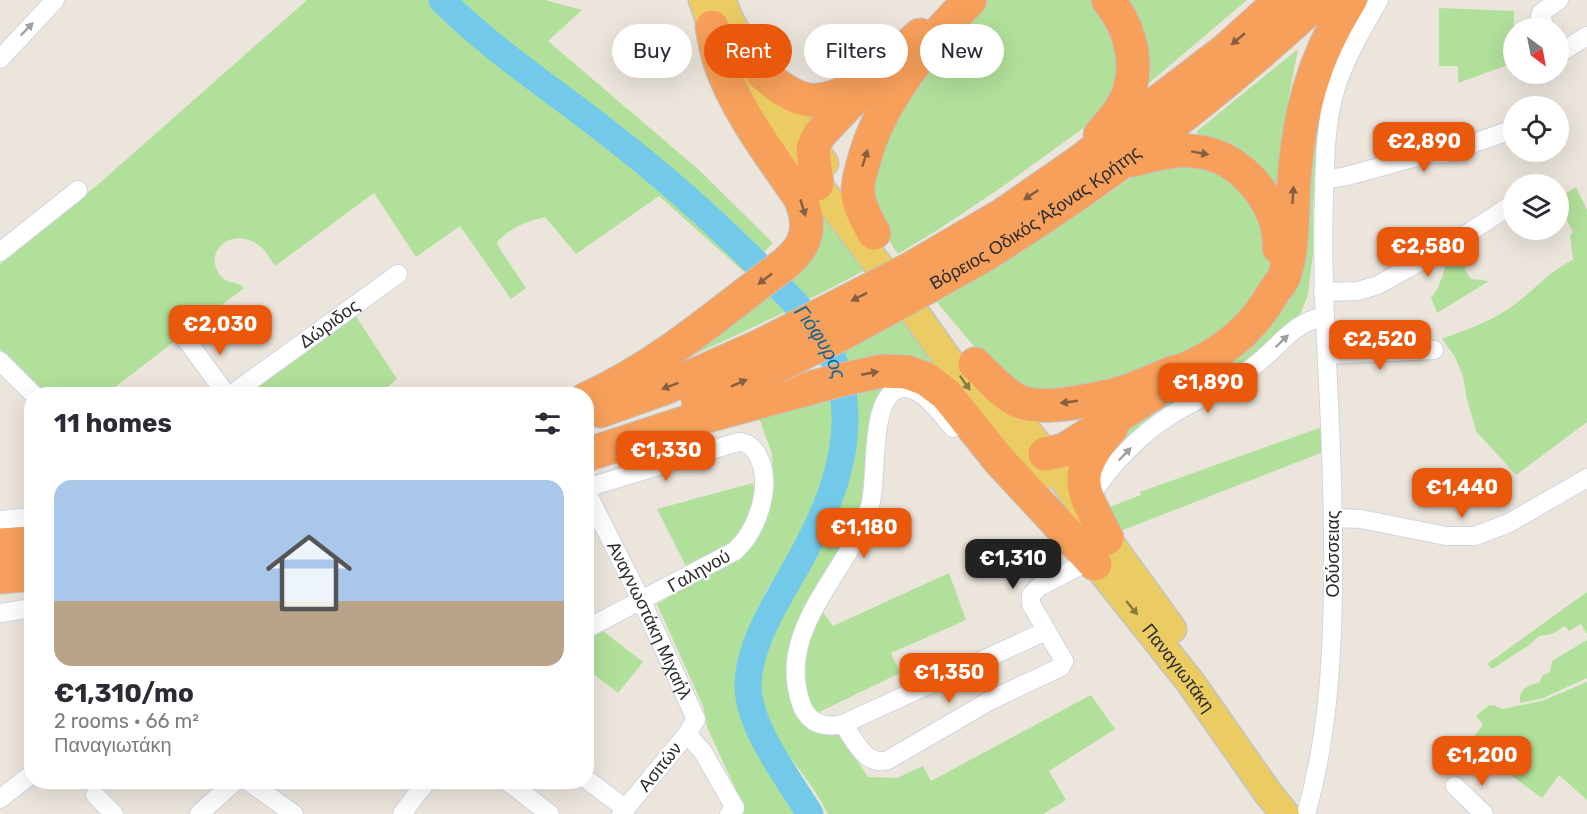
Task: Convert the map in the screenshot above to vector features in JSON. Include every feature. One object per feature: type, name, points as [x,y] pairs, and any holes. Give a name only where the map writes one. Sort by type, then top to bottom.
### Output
[{"type":"highway","points":[[908,46],[959,0]]},
{"type":"highway","points":[[874,233],[861,207],[858,193],[861,171],[869,145],[894,94],[916,63],[970,0]]},
{"type":"highway","points":[[1079,162],[1122,106],[1132,73],[1133,59],[1129,40],[1122,21],[1108,0]]},
{"type":"highway","name":"Βόρειος Οδικός Άξονας Κρήτης","points":[[594,439],[770,370],[918,278],[1079,162],[1227,49],[1281,0]]},
{"type":"highway","name":"Βόρειος Οδικός Άξονας Κρήτης","points":[[918,278],[1020,232],[1122,163],[1255,58],[1320,0]]},
{"type":"highway","points":[[975,364],[1023,403],[1041,405],[1074,402],[1123,393],[1185,369],[1225,346],[1248,329],[1284,279],[1288,259],[1299,134],[1306,98],[1316,64],[1334,26],[1350,0]]},
{"type":"highway","points":[[594,395],[645,368],[685,341],[798,250],[806,232],[804,207],[800,198],[747,119],[733,93],[720,61],[712,9]]},
{"type":"highway","points":[[768,78],[779,88],[799,98],[817,101],[837,96],[870,78]]},
{"type":"highway","points":[[817,184],[813,148],[822,131],[873,78]]},
{"type":"highway","points":[[1122,163],[1169,151],[1185,150],[1206,153],[1238,169],[1259,189],[1275,218],[1279,244],[1273,283],[1274,291]]},
{"type":"highway","points":[[1032,456],[1064,450],[1171,382],[1185,369]]},
{"type":"highway","points":[[594,452],[696,419],[770,370],[865,374],[889,370],[916,375],[943,391],[998,459],[1093,557]]},
{"type":"highway","name":"Βόρειος Οδικός Άξονας Κρήτης","points":[[594,412],[665,388],[770,370]]},
{"type":"highway","points":[[1093,557],[1088,500],[1083,478],[1086,464],[1097,444],[1124,412]]},
{"type":"highway","points":[[0,546],[24,544]]},
{"type":"highway","points":[[0,577],[24,575]]},
{"type":"main road","points":[[712,9],[727,24]]},
{"type":"main road","points":[[712,9],[731,67],[917,316],[1032,456]]},
{"type":"main road","points":[[765,78],[912,286],[975,364],[1093,557]]},
{"type":"main road","name":"Παναγιωτάκη","points":[[1032,456],[1067,525],[1186,676],[1285,814]]},
{"type":"main road","name":"Παναγιωτάκη","points":[[1093,557],[1267,760],[1284,786],[1295,814]]},
{"type":"street","points":[[0,59],[56,0]]},
{"type":"street","name":"Οδύσσειας","points":[[1306,814],[1328,701],[1333,616],[1334,518],[1323,292],[1324,180],[1327,135],[1332,105],[1346,62],[1379,0]]},
{"type":"street","points":[[1542,18],[1541,13],[1559,0]]},
{"type":"street","points":[[1569,48],[1587,36]]},
{"type":"street","points":[[1324,180],[1431,153],[1443,154],[1503,133]]},
{"type":"street","points":[[0,252],[78,190]]},
{"type":"street","points":[[1323,292],[1358,291],[1378,285],[1450,244],[1503,210]]},
{"type":"street","name":"Δώριδος","points":[[242,387],[398,274]]},
{"type":"street","points":[[1088,500],[1110,470],[1151,430],[1171,415],[1254,367],[1299,326],[1324,317]]},
{"type":"street","points":[[185,338],[221,387]]},
{"type":"street","points":[[1326,355],[1434,350]]},
{"type":"street","points":[[0,361],[26,387]]},
{"type":"street","points":[[843,724],[868,759],[881,763],[991,700],[1064,664],[1046,631],[1031,604],[1030,595],[1039,587],[1093,557],[988,470],[928,400],[910,388],[902,387],[892,392],[883,406],[878,426],[873,494],[867,515],[812,611],[801,640],[795,668],[799,697],[807,716],[821,725],[843,724],[1046,631]]},
{"type":"street","name":"Γαληνού","points":[[594,487],[738,442],[747,443],[753,449],[760,461],[763,484],[758,514],[744,542],[728,556],[594,625]]},
{"type":"street","points":[[1334,518],[1361,519],[1446,536],[1474,536],[1495,530],[1517,519],[1587,478]]},
{"type":"street","name":"Αναγνωστάκη Μιχαήλ","points":[[594,506],[642,602],[691,727],[732,811]]},
{"type":"street","points":[[0,520],[24,518]]},
{"type":"street","points":[[0,613],[24,609]]},
{"type":"street","name":"Ασιτών","points":[[624,811],[691,727]]},
{"type":"street","points":[[0,799],[24,780]]},
{"type":"street","points":[[594,786],[624,811]]},
{"type":"street","points":[[1455,786],[1484,814]]},
{"type":"street","points":[[199,814],[226,789]]},
{"type":"street","points":[[259,789],[294,814]]},
{"type":"street","points":[[402,814],[421,789]]},
{"type":"street","points":[[517,789],[550,814]]},
{"type":"street","points":[[95,795],[114,814]]},
{"type":"green space","points":[[307,0],[545,0],[582,10],[548,41],[699,170],[773,243],[744,272],[659,196],[576,254],[545,217],[519,226],[497,242],[526,288],[511,299],[460,226],[416,257],[374,193],[275,266],[258,244],[249,240],[234,239],[221,245],[215,257],[218,272],[227,281],[244,288],[115,387],[35,387],[0,349],[0,264],[102,181]]},
{"type":"green space","points":[[983,0],[1094,0],[1120,49],[1114,94],[1096,119],[999,189],[898,254],[870,212],[875,161],[896,110],[921,78],[1004,78],[1004,24],[964,24]]},
{"type":"green space","points":[[1125,0],[1247,0],[1149,83]]},
{"type":"green space","points":[[1358,0],[1368,0],[1349,29],[1319,127],[1313,206],[1314,245],[1308,295],[1301,312],[1281,336],[1225,377],[1153,414],[1104,468],[1101,455],[1161,395],[1258,337],[1304,152]]},
{"type":"green space","points":[[1439,8],[1514,11],[1514,18],[1503,18],[1503,67],[1458,83],[1458,66],[1439,66]]},
{"type":"green space","points":[[1298,49],[1283,127],[1278,188],[1199,138],[1197,131]]},
{"type":"green space","points":[[1202,161],[1258,204],[1272,265],[1253,306],[1180,360],[1040,398],[995,371],[935,300],[1079,214],[1151,164]]},
{"type":"green space","points":[[1576,187],[1587,210],[1587,422],[1516,475],[1476,431],[1463,376],[1454,355],[1442,339],[1482,324],[1500,314],[1551,274],[1573,260],[1570,235],[1573,232],[1569,224],[1569,191]]},
{"type":"green space","points":[[821,212],[871,267],[783,313],[668,367]]},
{"type":"green space","points":[[1461,246],[1466,247],[1465,270],[1471,279],[1489,281],[1437,313],[1431,297],[1438,287],[1450,258]]},
{"type":"green space","points":[[355,315],[397,379],[387,387],[252,387]]},
{"type":"green space","points":[[909,316],[951,377],[850,367],[843,349]]},
{"type":"green space","points":[[891,377],[863,504],[845,545],[819,587],[792,693],[837,730],[868,777],[897,778],[923,766],[931,781],[1091,695],[1115,729],[1049,771],[1066,800],[1043,814],[828,814],[775,734],[760,706],[758,674],[762,651],[770,629],[790,588],[825,530],[845,480],[853,418],[853,387]]},
{"type":"green space","points":[[833,391],[836,423],[829,476],[818,510],[792,554],[769,586],[753,617],[737,672],[741,705],[758,742],[801,814],[737,814],[742,803],[707,727],[703,706],[657,604],[694,582],[768,511],[773,488],[772,454],[756,409]]},
{"type":"green space","points":[[1322,427],[1321,453],[1123,530],[1107,508],[1141,495],[1140,492]]},
{"type":"green space","points":[[753,483],[755,501],[739,538],[713,556],[686,566],[657,509]]},
{"type":"green space","points":[[949,573],[966,620],[891,653],[900,673],[815,714],[806,698],[802,681],[806,642],[822,611],[833,626]]},
{"type":"green space","points":[[1587,592],[1587,634],[1581,624],[1569,631],[1565,626],[1552,634],[1539,636],[1528,646],[1492,669],[1487,664]]},
{"type":"green space","points":[[603,631],[643,662],[618,693],[594,674],[594,636]]},
{"type":"green space","points":[[1587,640],[1587,678],[1543,698],[1520,703],[1522,691],[1528,686],[1539,683],[1543,675],[1550,672],[1552,661]]},
{"type":"green space","points":[[1587,682],[1587,800],[1559,775],[1542,798],[1468,744],[1483,725],[1476,716],[1488,706],[1494,705],[1502,709],[1542,701]]},
{"type":"waterway","name":"Γιόφυρος","points":[[442,0],[482,37],[637,156],[707,216],[795,303],[820,336],[835,363],[844,400],[845,427],[842,455],[835,482],[814,534],[755,647],[748,688],[750,704],[763,737],[810,814]]}]
